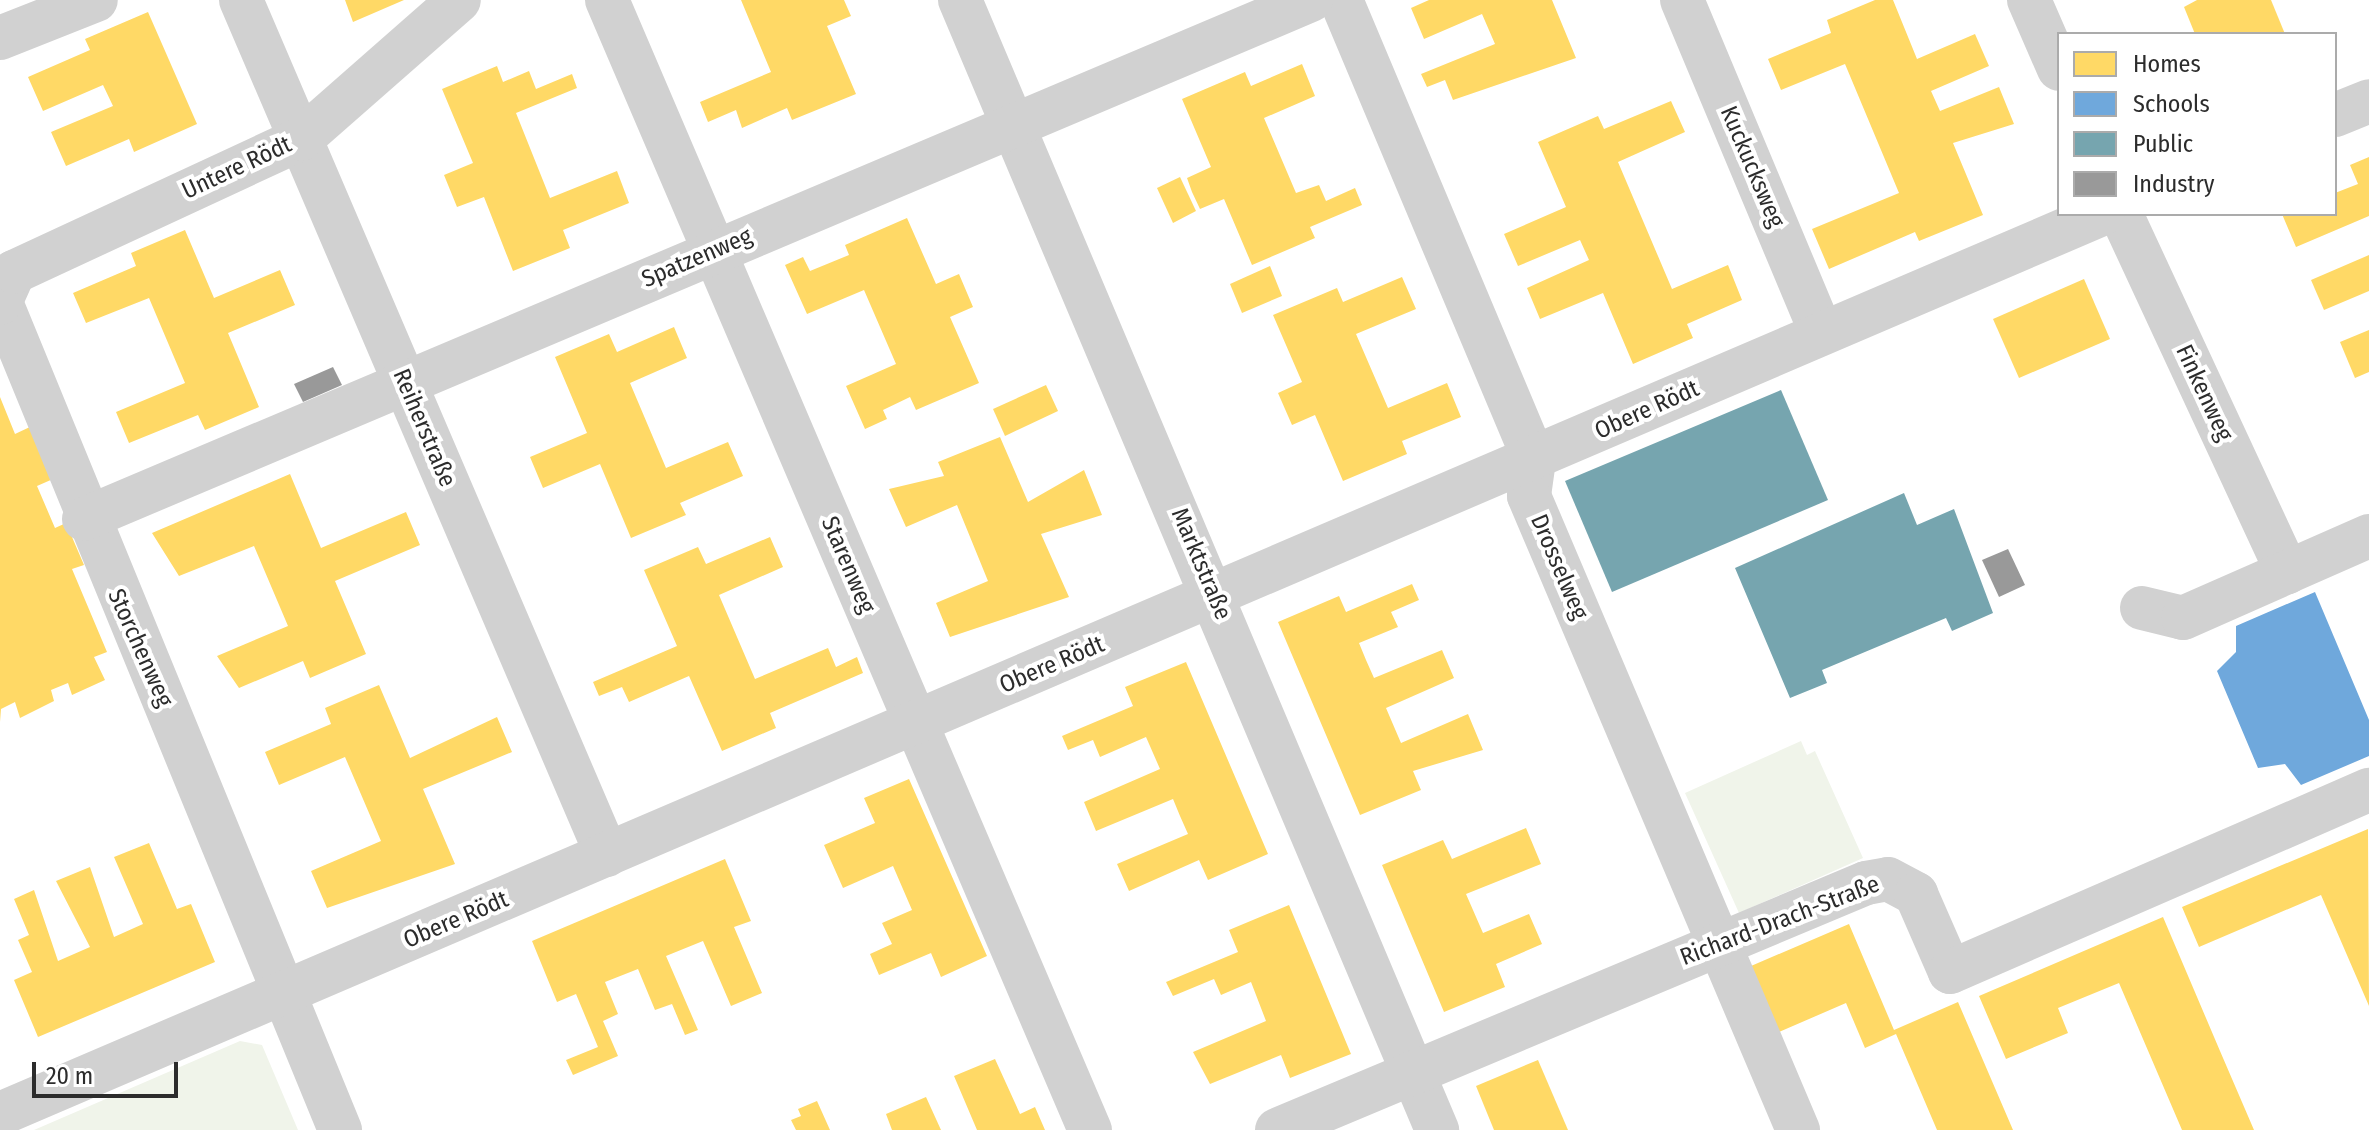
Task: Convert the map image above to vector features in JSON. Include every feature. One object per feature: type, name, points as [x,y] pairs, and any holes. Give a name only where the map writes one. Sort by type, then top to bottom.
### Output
[{"type":"street","points":[[0,38],[96,0]]},
{"type":"street","name":"Reiherstraße","points":[[241,0],[607,855]]},
{"type":"street","name":"Untere Rödt","points":[[0,302],[14,272],[301,139],[459,0]]},
{"type":"street","name":"Starenweg","points":[[607,0],[1090,1130]]},
{"type":"street","name":"Marktstraße","points":[[960,0],[1214,595],[1437,1130]]},
{"type":"street","name":"Spatzenweg","points":[[84,519],[1013,121],[1311,0]]},
{"type":"street","name":"Drosselweg","points":[[1341,0],[1534,460],[1529,496],[1798,1130]]},
{"type":"street","name":"Kuckucksweg","points":[[1682,0],[1821,333]]},
{"type":"street","points":[[2029,0],[2057,64]]},
{"type":"street","points":[[2337,114],[2369,101]]},
{"type":"street","name":"Obere Rödt","points":[[0,1114],[1534,460],[1821,333],[2097,216]]},
{"type":"street","name":"Finkenweg","points":[[2122,216],[2287,572]]},
{"type":"street","name":"Storchenweg","points":[[0,302],[84,519],[276,963],[282,994],[340,1130]]},
{"type":"street","points":[[2142,608],[2183,618],[2369,536]]},
{"type":"street","name":"Richard-Drach-Straße","points":[[1277,1130],[1718,942],[1888,879],[1916,894],[1950,972],[2369,790]]},
{"type":"shaded area","points":[[1801,741],[1807,755],[1815,751],[1863,858],[1739,913],[1685,793]]},
{"type":"shaded area","points":[[240,1041],[262,1045],[298,1130],[34,1130]]},
{"type":"building: Homes","points":[[345,0],[404,0],[353,22]]},
{"type":"building: Homes","points":[[741,0],[844,0],[851,16],[827,26],[856,94],[792,120],[787,108],[742,128],[736,110],[708,122],[700,102],[771,72]]},
{"type":"building: Homes","points":[[1429,0],[1552,0],[1576,58],[1453,100],[1445,80],[1427,87],[1421,74],[1495,44],[1482,14],[1424,39],[1411,8]]},
{"type":"building: Homes","points":[[1875,0],[1893,0],[1917,59],[1975,34],[1989,66],[1931,91],[1940,111],[1999,87],[2014,124],[1953,143],[1983,215],[1919,241],[1915,232],[1829,269],[1812,229],[1899,193],[1845,64],[1781,90],[1768,59],[1831,33],[1827,20]]},
{"type":"building: Homes","points":[[2197,0],[2271,0],[2284,32],[2194,32],[2184,7]]},
{"type":"building: Homes","points":[[148,12],[197,124],[134,152],[129,139],[66,166],[51,132],[113,106],[103,85],[43,111],[28,77],[90,50],[85,39]]},
{"type":"building: Homes","points":[[1302,64],[1315,96],[1264,118],[1296,193],[1319,185],[1326,201],[1355,188],[1362,205],[1310,227],[1315,238],[1252,265],[1224,199],[1200,209],[1192,192],[1187,178],[1211,167],[1182,99],[1245,72],[1251,86]]},
{"type":"building: Homes","points":[[497,66],[503,82],[529,71],[536,89],[572,74],[577,88],[516,113],[550,198],[617,171],[629,203],[563,230],[570,248],[513,271],[484,197],[457,207],[444,175],[473,163],[442,89]]},
{"type":"building: Homes","points":[[1671,101],[1685,132],[1618,162],[1672,289],[1728,265],[1742,300],[1687,324],[1693,338],[1633,364],[1603,293],[1540,319],[1527,288],[1589,260],[1580,240],[1518,266],[1504,234],[1566,207],[1538,142],[1598,116],[1604,129]]},
{"type":"building: Homes","points":[[2369,157],[2369,216],[2296,247],[2283,216],[2337,216],[2337,192],[2358,184],[2350,165]]},
{"type":"building: Homes","points":[[1180,177],[1196,211],[1173,223],[1157,188]]},
{"type":"building: Homes","points":[[907,218],[936,284],[959,274],[973,307],[950,317],[979,383],[916,410],[910,397],[883,410],[887,419],[865,429],[846,386],[896,364],[864,290],[807,314],[785,265],[803,257],[810,271],[849,255],[845,245]]},
{"type":"building: Homes","points":[[185,230],[214,298],[280,270],[295,305],[228,333],[259,407],[205,430],[198,415],[129,443],[116,412],[185,383],[149,298],[86,323],[73,293],[136,266],[131,253]]},
{"type":"building: Homes","points":[[2369,255],[2369,291],[2324,310],[2311,280]]},
{"type":"building: Homes","points":[[1270,266],[1282,296],[1242,313],[1230,284]]},
{"type":"building: Homes","points":[[1402,277],[1416,309],[1356,334],[1388,408],[1447,383],[1461,417],[1402,441],[1407,454],[1343,481],[1315,415],[1292,425],[1278,393],[1302,382],[1273,315],[1337,288],[1343,302]]},
{"type":"building: Homes","points":[[2084,279],[2110,339],[2019,378],[1993,319]]},
{"type":"building: Homes","points":[[674,327],[687,358],[630,383],[666,468],[728,442],[743,476],[680,503],[686,515],[631,538],[600,464],[543,488],[530,457],[587,433],[555,357],[609,334],[617,352]]},
{"type":"building: Homes","points":[[2369,330],[2369,372],[2355,378],[2340,342]]},
{"type":"building: Homes","points":[[1046,385],[1058,411],[1005,436],[993,409]]},
{"type":"building: Homes","points":[[0,397],[15,434],[32,426],[53,479],[37,486],[55,528],[66,523],[84,565],[72,569],[107,652],[94,657],[105,680],[72,695],[68,683],[51,690],[54,701],[20,718],[15,702],[1,709],[0,722]]},
{"type":"building: Homes","points":[[1000,437],[1028,502],[1084,470],[1102,515],[1041,534],[1069,597],[950,637],[936,603],[988,581],[957,505],[906,527],[889,489],[944,476],[938,462]]},
{"type":"building: Homes","points":[[290,474],[321,548],[406,512],[420,545],[335,581],[366,654],[310,678],[303,661],[239,688],[217,656],[288,626],[254,546],[179,576],[152,533]]},
{"type":"building: Homes","points":[[770,537],[783,567],[719,595],[755,679],[828,648],[836,667],[857,657],[863,673],[770,713],[776,728],[722,751],[689,676],[629,702],[622,687],[599,696],[593,682],[677,646],[644,570],[698,547],[706,564]]},
{"type":"building: Homes","points":[[1412,584],[1419,600],[1391,612],[1398,627],[1359,643],[1374,678],[1442,650],[1454,678],[1386,708],[1401,743],[1468,714],[1483,750],[1413,771],[1421,790],[1360,815],[1278,622],[1339,596],[1346,612]]},
{"type":"building: Homes","points":[[1186,662],[1268,854],[1208,880],[1199,860],[1129,891],[1117,864],[1188,834],[1173,799],[1096,831],[1084,802],[1160,769],[1146,737],[1100,757],[1093,740],[1068,750],[1062,736],[1133,706],[1125,687]]},
{"type":"building: Homes","points":[[379,685],[410,758],[497,717],[512,752],[423,789],[455,864],[327,908],[311,871],[381,841],[345,757],[279,785],[265,752],[331,724],[325,708]]},
{"type":"building: Homes","points":[[909,779],[987,956],[941,977],[931,953],[879,975],[870,954],[892,944],[882,923],[912,910],[893,866],[843,888],[824,845],[875,823],[864,798]]},
{"type":"building: Homes","points":[[1526,828],[1541,864],[1466,894],[1483,933],[1529,914],[1542,944],[1496,964],[1505,987],[1444,1012],[1382,865],[1443,840],[1452,859]]},
{"type":"building: Homes","points":[[2368,829],[2369,1006],[2321,895],[2199,947],[2182,907]]},
{"type":"building: Homes","points":[[149,843],[177,909],[191,904],[215,962],[38,1037],[14,980],[32,972],[18,940],[29,935],[14,899],[34,890],[58,961],[90,947],[56,881],[90,867],[114,937],[143,924],[114,857]]},
{"type":"building: Homes","points":[[725,859],[751,921],[734,927],[762,993],[731,1006],[703,941],[666,956],[698,1030],[685,1035],[672,1004],[655,1010],[638,969],[605,982],[618,1014],[603,1021],[618,1056],[573,1075],[566,1060],[598,1047],[576,994],[557,1002],[532,941]]},
{"type":"building: Homes","points":[[1289,905],[1351,1054],[1290,1078],[1281,1055],[1210,1084],[1193,1052],[1266,1021],[1251,982],[1221,995],[1214,979],[1173,996],[1166,982],[1238,952],[1229,930]]},
{"type":"building: Homes","points":[[2163,917],[2254,1130],[2182,1130],[2119,983],[2058,1008],[2068,1033],[2006,1059],[1979,996]]},
{"type":"building: Homes","points":[[1849,924],[1894,1030],[1958,1002],[2013,1130],[1937,1130],[1896,1034],[1865,1048],[1846,1003],[1779,1032],[1751,966]]},
{"type":"building: Homes","points":[[995,1059],[1020,1114],[1035,1107],[1045,1130],[977,1130],[954,1076]]},
{"type":"building: Homes","points":[[1538,1060],[1568,1130],[1494,1130],[1476,1086]]},
{"type":"building: Homes","points":[[926,1097],[941,1130],[892,1130],[886,1114]]},
{"type":"building: Homes","points":[[817,1101],[830,1130],[796,1130],[791,1120],[801,1116],[798,1109]]},
{"type":"building: Schools","points":[[2315,592],[2369,720],[2369,756],[2301,785],[2285,764],[2258,768],[2217,671],[2236,652],[2236,626]]},
{"type":"building: Public","points":[[1781,390],[1828,500],[1612,592],[1565,481]]},
{"type":"building: Public","points":[[1904,493],[1917,525],[1954,509],[1993,613],[1952,631],[1946,618],[1822,670],[1827,683],[1790,698],[1735,568]]},
{"type":"building: Industry","points":[[333,367],[342,385],[303,402],[294,384]]},
{"type":"building: Industry","points":[[2008,549],[2025,585],[1999,597],[1982,560]]}]
